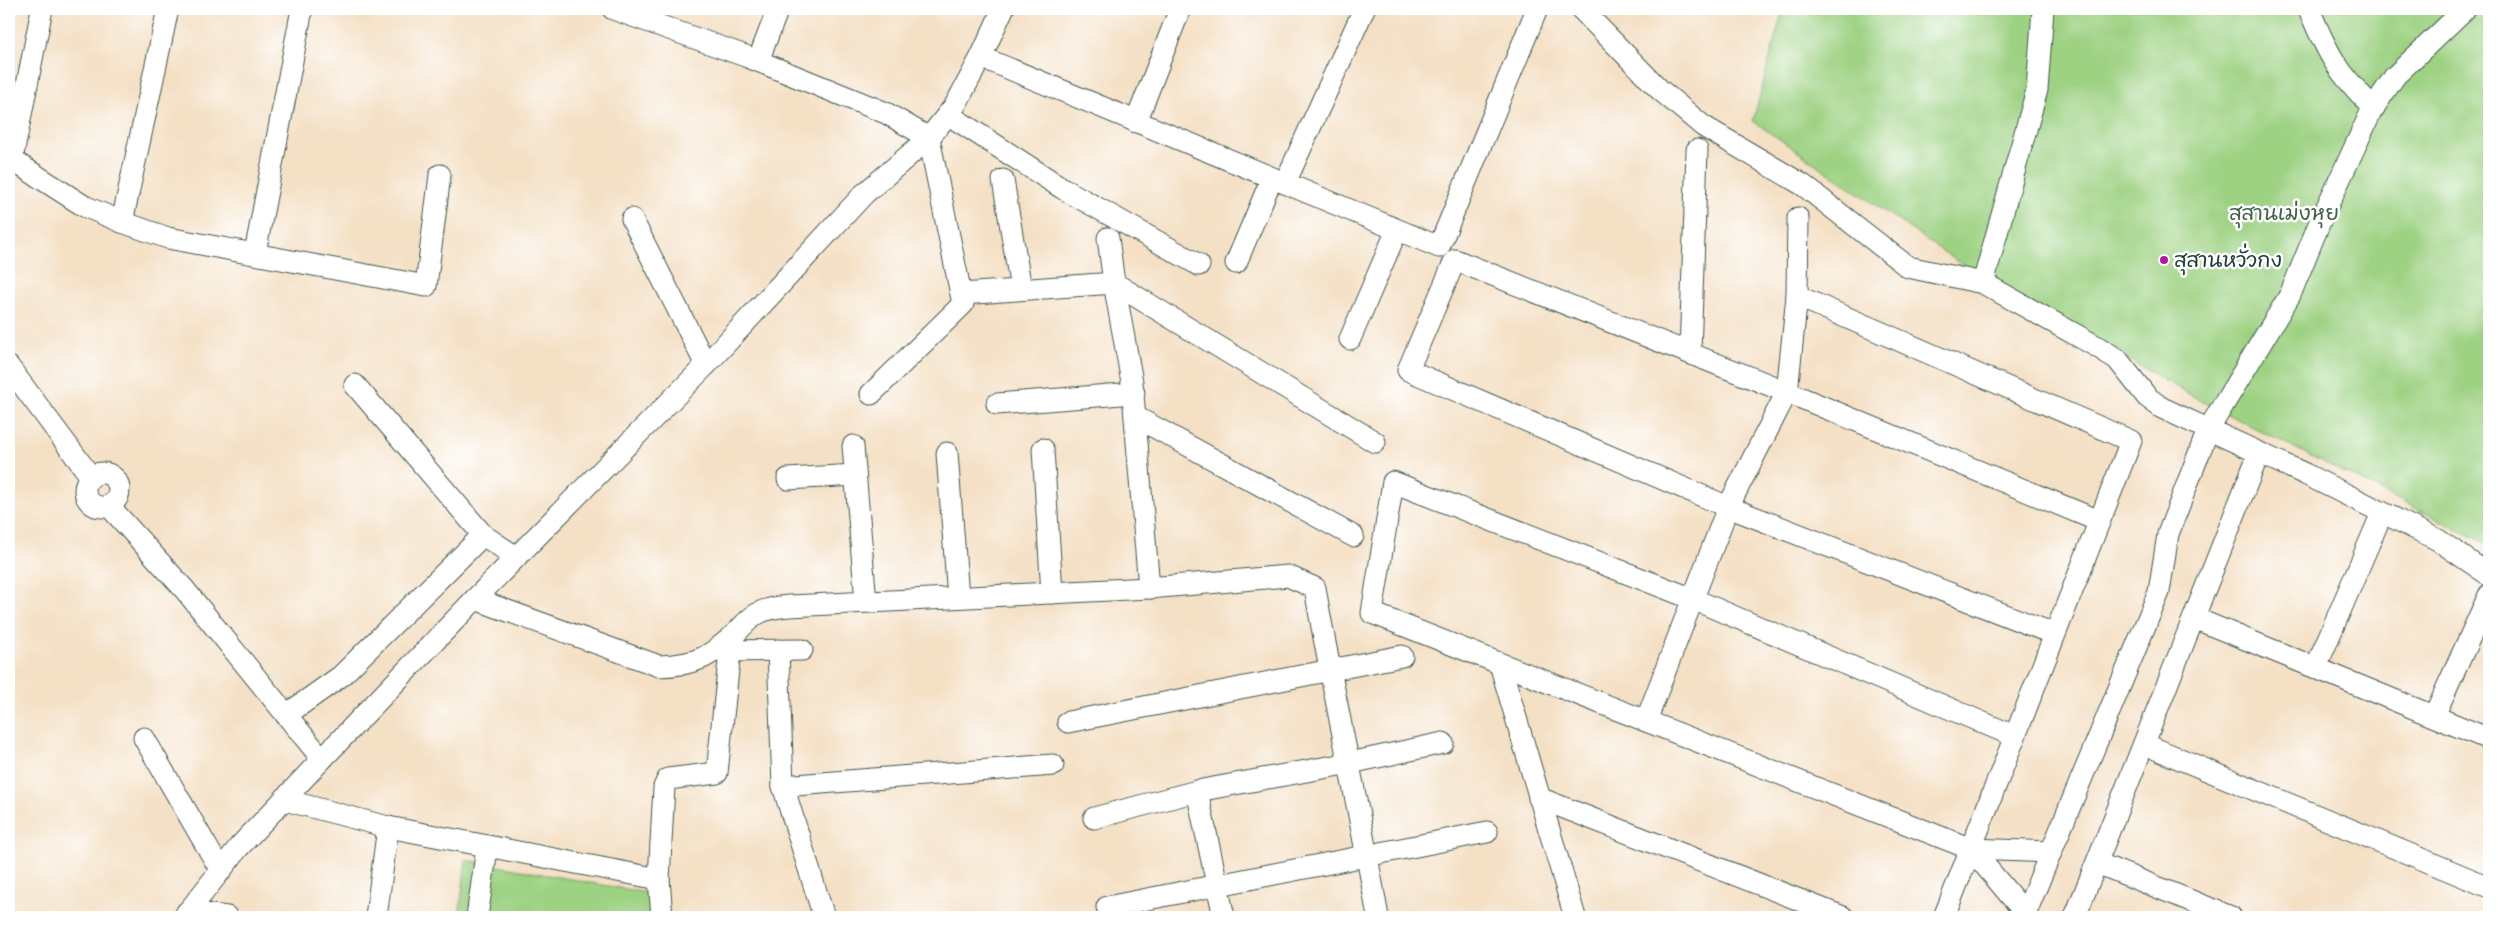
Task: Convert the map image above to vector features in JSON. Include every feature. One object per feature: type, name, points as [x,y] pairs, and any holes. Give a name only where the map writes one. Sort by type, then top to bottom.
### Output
[{"type":"street","points":[[42,9],[10,162],[84,206],[122,222],[168,238],[426,286],[440,175]]},
{"type":"street","points":[[122,222],[168,9]]},
{"type":"street","points":[[254,253],[302,9]]},
{"type":"street","points":[[613,9],[758,61],[886,113],[929,138],[963,304],[871,394]]},
{"type":"street","points":[[758,61],[778,9]]},
{"type":"street","points":[[186,915],[240,847],[322,759],[475,599],[706,365],[864,194],[929,138],[949,115],[982,57],[1003,9]]},
{"type":"street","points":[[1136,122],[1180,9]]},
{"type":"street","points":[[1236,263],[1364,9]]},
{"type":"street","points":[[982,57],[1439,247],[1537,9]]},
{"type":"street","points":[[1581,9],[1660,89],[1703,126],[1803,185],[1908,267],[1983,283],[2117,359],[2147,397],[2162,408],[2438,540],[2489,575]]},
{"type":"street","points":[[1983,283],[2037,90],[2043,9]]},
{"type":"street","points":[[2309,9],[2329,55],[2344,77],[2374,108]]},
{"type":"street","points":[[1971,849],[2025,916],[2159,592],[2168,534],[2208,430],[2290,294],[2319,224],[2374,108],[2394,76],[2465,9]]},
{"type":"street","points":[[949,115],[1062,188],[1199,265]]},
{"type":"street","points":[[1690,354],[1697,150]]},
{"type":"street","points":[[1003,180],[1021,289]]},
{"type":"street","points":[[1646,721],[1728,507],[1787,392],[1798,296],[1798,218]]},
{"type":"street","points":[[632,219],[706,365]]},
{"type":"street","points":[[1350,339],[1397,230]]},
{"type":"street","points":[[1108,238],[1114,283],[1134,393],[1149,588]]},
{"type":"street","points":[[2054,634],[1728,507],[1408,370],[1455,260],[1787,392],[2099,521]]},
{"type":"street","points":[[962,294],[1114,283],[1375,442]]},
{"type":"street","points":[[1798,296],[2131,441],[1944,917]]},
{"type":"street","points":[[9,367],[90,477],[85,487],[88,500],[98,507],[109,506],[185,590],[322,759]]},
{"type":"street","points":[[355,385],[484,535],[516,558]]},
{"type":"street","points":[[996,404],[1134,393]]},
{"type":"street","points":[[1136,416],[1353,536]]},
{"type":"street","points":[[853,446],[866,602]]},
{"type":"street","points":[[1043,449],[1052,593]]},
{"type":"street","points":[[947,453],[958,597]]},
{"type":"street","points":[[2075,917],[2259,453]]},
{"type":"street","points":[[788,479],[855,475]]},
{"type":"street","points":[[2014,736],[1693,599],[1393,482],[1372,613],[1971,849],[2051,852]]},
{"type":"street","points":[[2316,667],[2382,513]]},
{"type":"street","points":[[286,715],[341,676],[484,535]]},
{"type":"street","points":[[662,917],[659,879],[664,787],[668,779],[717,773],[724,651],[755,614],[771,609],[866,602],[1149,588],[1288,576],[1315,588],[1378,917]]},
{"type":"street","points":[[2434,716],[2489,595]]},
{"type":"street","points":[[475,599],[659,666],[682,666],[698,662],[724,651],[802,650]]},
{"type":"street","points":[[2194,618],[2489,739]]},
{"type":"street","points":[[778,650],[783,786],[824,917]]},
{"type":"street","points":[[1068,722],[1330,672],[1402,656]]},
{"type":"street","points":[[1500,664],[1575,917]]},
{"type":"street","points":[[144,738],[221,871]]},
{"type":"street","points":[[1094,818],[1197,791],[1350,763],[1443,743]]},
{"type":"street","points":[[2144,744],[2489,887]]},
{"type":"street","points":[[783,786],[1053,765]]},
{"type":"street","points":[[1197,791],[1224,917]]},
{"type":"street","points":[[1539,798],[1843,917]]},
{"type":"street","points":[[285,800],[388,828],[659,879]]},
{"type":"street","points":[[376,917],[388,828]]},
{"type":"street","points":[[1107,907],[1487,832]]},
{"type":"street","points":[[477,917],[487,848]]},
{"type":"street","points":[[2097,863],[2231,917]]},
{"type":"street","points":[[186,915],[227,917]]},
{"type":"green space","name":"สุสานเม่งหุย","points":[[1783,9],[2489,9],[2489,545],[2201,401],[1964,266],[1753,121]]},
{"type":"green space","points":[[466,860],[652,894],[652,917],[459,917]]},
{"type":"place","name":"สุสานหวั่วกง","points":[[2164,260]]}]
